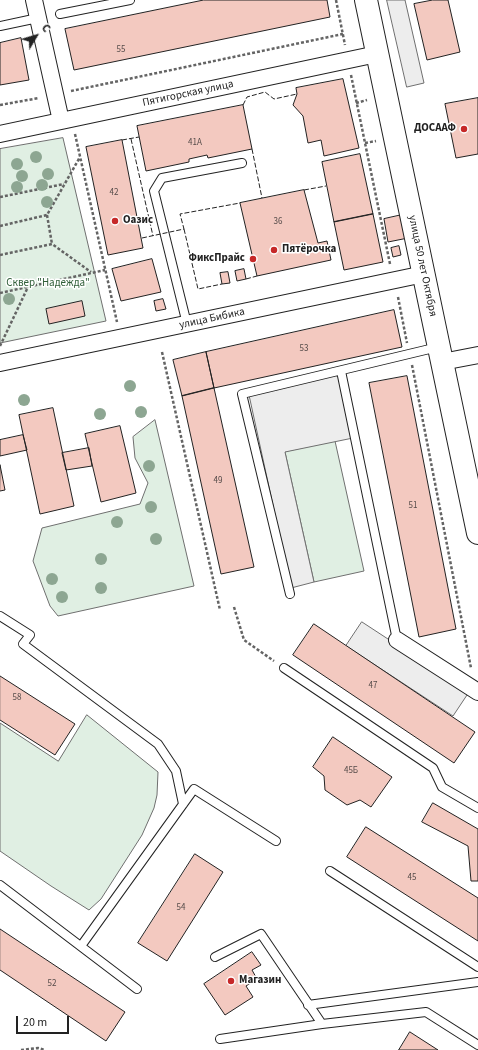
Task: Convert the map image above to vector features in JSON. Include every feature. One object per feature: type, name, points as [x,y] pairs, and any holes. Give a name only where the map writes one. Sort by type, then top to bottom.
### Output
[{"type":"main road","name":"улица 50 лет Октября","points":[[366,0],[478,533]]},
{"type":"street","points":[[34,0],[61,121]]},
{"type":"street","name":"Пятигорская улица","points":[[0,134],[377,54]]},
{"type":"street","name":"улица Бибика","points":[[0,363],[424,274]]},
{"type":"street","points":[[441,354],[478,355]]},
{"type":"street","points":[[397,640],[478,692]]},
{"type":"lane","points":[[60,14],[130,0]]},
{"type":"lane","points":[[0,26],[38,18]]},
{"type":"lane","points":[[187,324],[154,191],[162,178],[242,163]]},
{"type":"lane","points":[[290,594],[242,394],[341,371],[441,354]]},
{"type":"lane","points":[[341,371],[397,640]]},
{"type":"lane","points":[[0,616],[30,635],[23,644],[158,744],[176,771],[183,804]]},
{"type":"lane","points":[[284,668],[433,768],[442,787],[478,808]]},
{"type":"lane","points":[[81,946],[194,789],[276,841]]},
{"type":"lane","points":[[330,871],[478,967]]},
{"type":"lane","points":[[0,885],[137,989]]},
{"type":"lane","points":[[215,957],[261,934],[322,1024]]},
{"type":"lane","points":[[308,1004],[478,982]]},
{"type":"lane","points":[[220,1039],[322,1024],[426,1012],[478,1045]]},
{"type":"path","points":[[0,105],[55,95],[343,34]]},
{"type":"path","points":[[75,133],[120,338]]},
{"type":"path","points":[[80,157],[47,216],[52,244],[91,272]]},
{"type":"path","points":[[0,197],[64,184]]},
{"type":"path","points":[[0,226],[47,216]]},
{"type":"path","points":[[0,255],[52,244]]},
{"type":"path","points":[[0,293],[105,270]]},
{"type":"path","points":[[0,346],[28,287]]},
{"type":"path","points":[[162,352],[220,610]]},
{"type":"path","points":[[234,607],[244,640],[284,668]]},
{"type":"path","points":[[21,1050],[38,1048],[45,1050]]},
{"type":"green space","name":"Сквер \"Надежда\"","points":[[63,138],[106,321],[0,343],[0,149]]},
{"type":"green space","points":[[155,420],[194,586],[58,616],[50,606],[33,561],[42,528],[140,504],[148,483],[135,458],[133,437]]},
{"type":"green space","points":[[335,441],[364,571],[314,582],[285,452]]},
{"type":"green space","points":[[87,715],[158,772],[157,795],[154,808],[142,835],[101,899],[89,910],[0,851],[0,723],[58,761]]},
{"type":"shaded area","points":[[387,0],[405,0],[424,83],[407,87]]},
{"type":"shaded area","points":[[339,375],[353,438],[285,452],[314,582],[291,588],[249,395]]},
{"type":"shaded area","points":[[362,622],[469,692],[453,716],[346,646]]},
{"type":"building","points":[[204,0],[327,0],[330,17],[74,70],[65,29]]},
{"type":"building","points":[[433,0],[448,0],[460,52],[427,60],[414,4]]},
{"type":"building","points":[[21,38],[29,80],[0,85],[0,43]]},
{"type":"building","points":[[343,79],[359,148],[324,156],[321,140],[308,143],[303,116],[293,105],[297,94],[296,88]]},
{"type":"building","name":"ДОСААФ","points":[[478,98],[478,154],[456,158],[445,104]]},
{"type":"building","points":[[243,105],[252,149],[208,158],[207,155],[189,159],[189,162],[146,171],[137,126]]},
{"type":"building","points":[[122,140],[143,248],[108,255],[86,147]]},
{"type":"building","points":[[360,154],[373,214],[334,222],[322,162]]},
{"type":"building","points":[[304,190],[318,243],[327,241],[331,260],[257,276],[240,203]]},
{"type":"building","points":[[373,214],[383,262],[344,270],[334,222]]},
{"type":"building","points":[[402,215],[408,238],[388,242],[384,219]]},
{"type":"building","points":[[399,246],[401,255],[393,257],[391,248]]},
{"type":"building","points":[[152,259],[161,292],[121,301],[112,269]]},
{"type":"building","points":[[244,269],[246,279],[237,281],[235,271]]},
{"type":"building","points":[[228,272],[230,283],[222,284],[220,273]]},
{"type":"building","points":[[163,299],[166,309],[156,311],[154,301]]},
{"type":"building","points":[[82,301],[85,316],[49,324],[46,309]]},
{"type":"building","points":[[394,310],[402,347],[214,388],[206,352]]},
{"type":"building","points":[[206,352],[214,388],[182,396],[173,360]]},
{"type":"building","points":[[407,376],[456,629],[419,637],[369,383]]},
{"type":"building","points":[[214,388],[254,567],[221,574],[182,396]]},
{"type":"building","points":[[53,408],[74,506],[40,514],[19,415]]},
{"type":"building","points":[[120,426],[136,493],[101,502],[85,434]]},
{"type":"building","points":[[23,435],[27,450],[0,456],[0,440]]},
{"type":"building","points":[[89,448],[92,466],[66,470],[62,453]]},
{"type":"building","points":[[0,465],[5,490],[0,491]]},
{"type":"building","points":[[314,624],[475,732],[454,763],[293,655]]},
{"type":"building","points":[[0,676],[75,724],[55,755],[0,720]]},
{"type":"building","points":[[333,737],[392,777],[371,807],[360,800],[347,805],[325,790],[324,776],[313,767]]},
{"type":"building","points":[[433,803],[478,829],[478,881],[471,881],[468,846],[422,822]]},
{"type":"building","points":[[366,827],[478,898],[478,941],[347,857]]},
{"type":"building","points":[[195,854],[223,872],[167,961],[138,943]]},
{"type":"building","points":[[0,929],[125,1012],[106,1041],[0,970]]},
{"type":"building","name":"Магазин","points":[[252,952],[261,965],[252,970],[257,979],[246,986],[253,997],[225,1015],[204,984]]},
{"type":"building","points":[[410,1032],[438,1050],[399,1050]]},
{"type":"fence","points":[[243,105],[247,97],[265,92],[274,99],[297,94]]},
{"type":"fence","points":[[122,140],[139,137]]},
{"type":"fence","points":[[131,139],[153,236]]},
{"type":"fence","points":[[252,149],[262,198]]},
{"type":"fence","points":[[304,190],[326,186]]},
{"type":"fence","points":[[142,238],[184,229],[180,214],[240,203]]},
{"type":"fence","points":[[184,229],[198,289],[222,284]]},
{"type":"fence","points":[[246,279],[257,276]]},
{"type":"place","name":"ДОСААФ","points":[[464,129]]},
{"type":"place","name":"Оазис","points":[[115,221]]},
{"type":"place","name":"Пятёрочка","points":[[274,250]]},
{"type":"place","name":"ФиксПрайс","points":[[253,259]]},
{"type":"place","name":"Магазин","points":[[231,981]]}]
